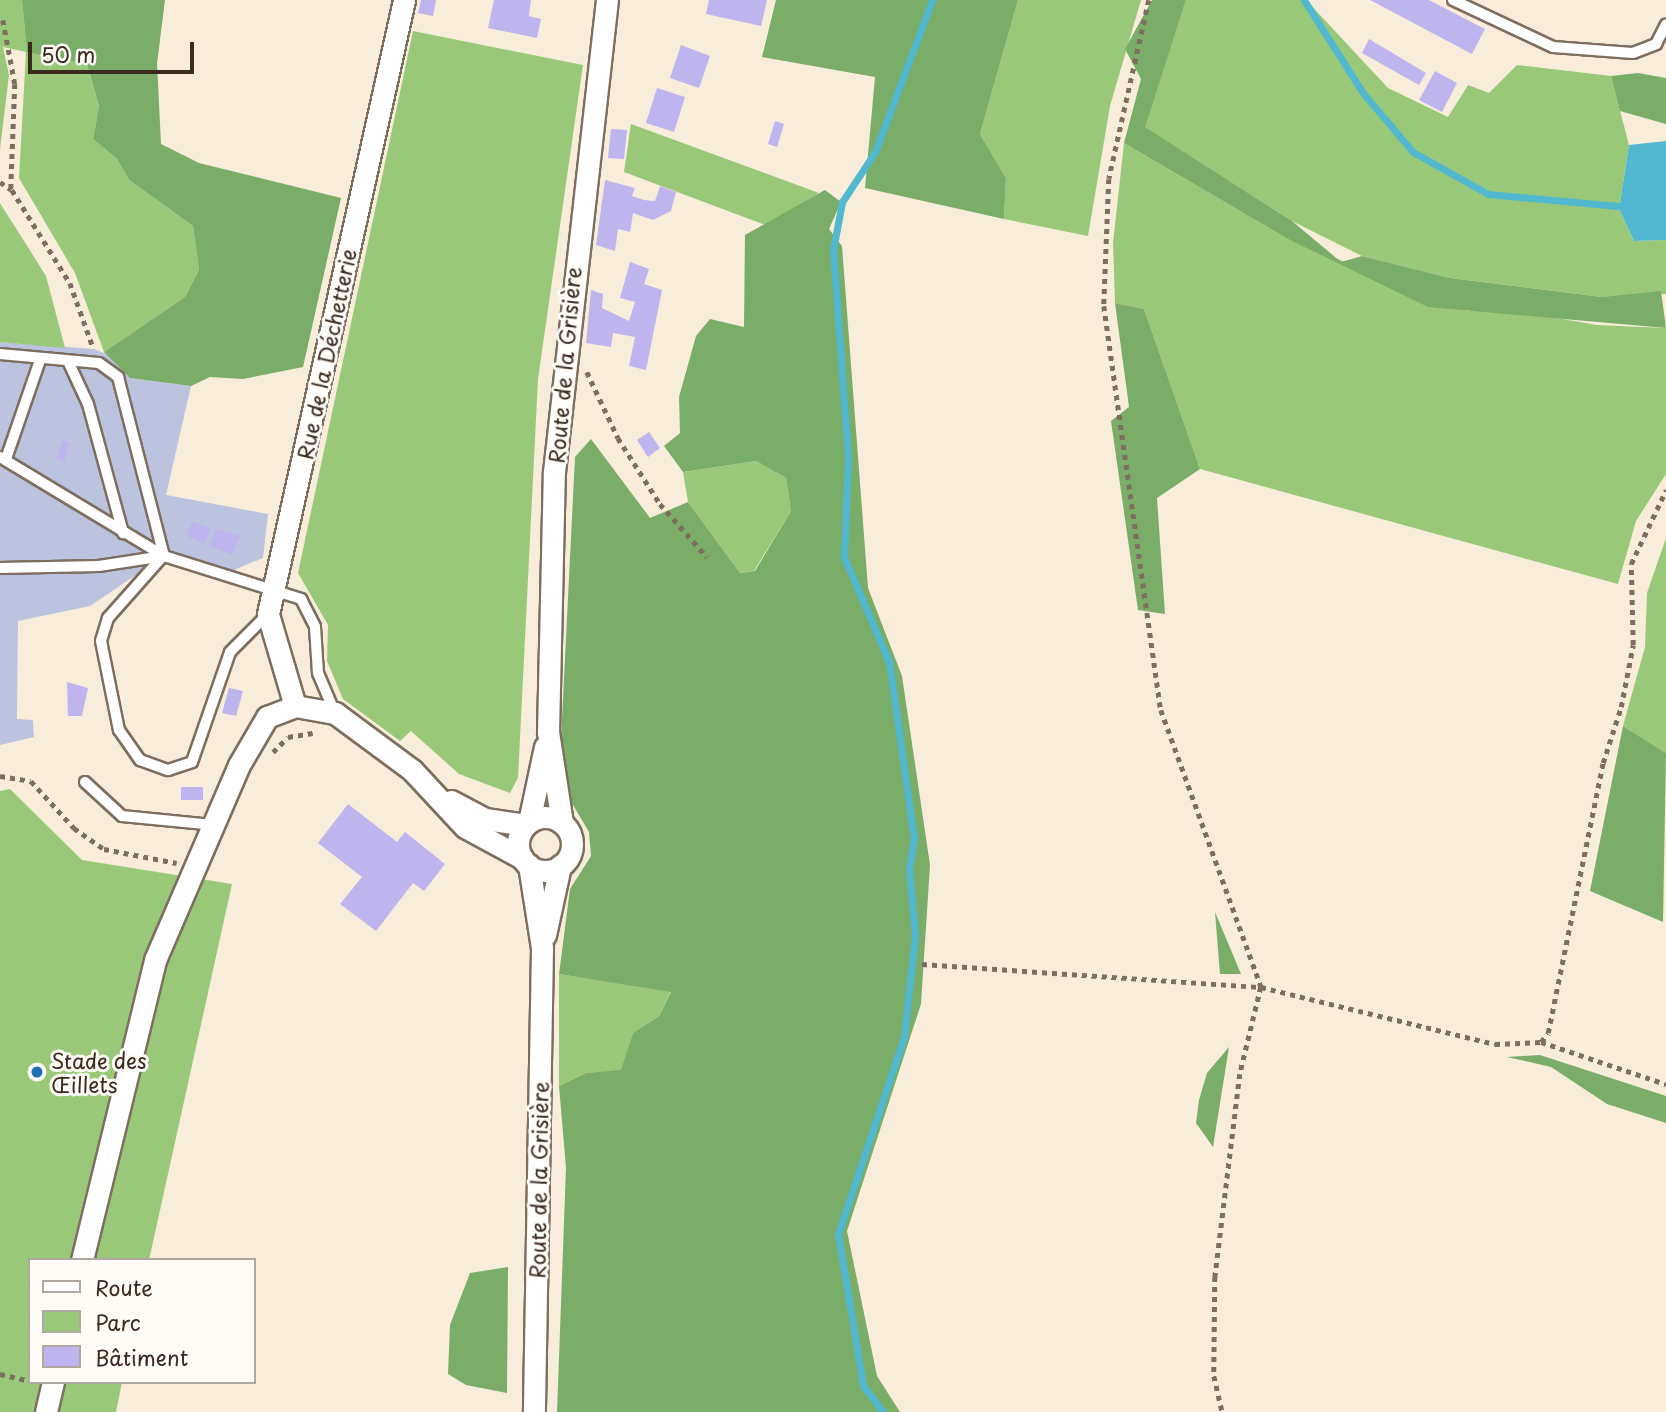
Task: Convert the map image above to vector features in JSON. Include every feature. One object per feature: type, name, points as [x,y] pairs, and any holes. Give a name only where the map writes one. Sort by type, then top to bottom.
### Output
[{"type":"street","name":"Rue de la Déchetterie","points":[[295,706],[268,614],[404,0]]},
{"type":"street","name":"Route de la Grisière","points":[[534,1412],[542,948],[560,866],[572,840],[562,823],[548,732],[554,472],[607,0]]},
{"type":"street","points":[[82,1258],[155,960],[213,825],[256,732],[267,717],[295,706],[335,713],[437,793],[485,819],[528,824],[546,817],[562,823]]},
{"type":"street","name":"Route de la Grisière","points":[[542,948],[526,862],[518,841],[528,824],[548,732]]},
{"type":"street","points":[[437,793],[471,831],[544,871],[560,866]]},
{"type":"street","points":[[46,1412],[53,1384]]},
{"type":"lane","points":[[1453,0],[1553,47],[1633,53],[1656,44],[1666,24]]},
{"type":"lane","points":[[0,354],[40,360],[99,363],[118,377],[164,556]]},
{"type":"lane","points":[[40,360],[3,458],[164,556],[302,599],[308,610],[318,673],[335,713]]},
{"type":"lane","points":[[68,361],[88,404],[123,533]]},
{"type":"lane","points":[[0,568],[99,566],[164,556]]},
{"type":"lane","points":[[164,556],[108,618],[100,641],[119,730],[140,760],[168,770],[192,762],[230,652],[268,614]]},
{"type":"lane","points":[[85,782],[122,816],[213,825]]},
{"type":"path","points":[[1149,0],[1109,178],[1104,306],[1161,710],[1261,987],[1240,1074],[1215,1277],[1214,1376],[1222,1412]]},
{"type":"path","points":[[3,20],[15,84],[12,190]]},
{"type":"path","points":[[0,182],[12,190],[70,283],[99,363]]},
{"type":"path","points":[[585,362],[618,438],[660,504],[707,558]]},
{"type":"path","points":[[1541,1042],[1548,1033],[1633,645],[1631,564],[1666,489]]},
{"type":"path","points":[[267,761],[288,737],[322,734]]},
{"type":"path","points":[[0,776],[31,781],[74,828],[104,849],[195,867]]},
{"type":"path","points":[[922,964],[1261,987],[1495,1044],[1541,1042],[1666,1084]]},
{"type":"path","points":[[0,1374],[28,1381]]},
{"type":"shaded area","points":[[0,342],[94,349],[118,359],[130,378],[191,386],[166,495],[268,514],[263,558],[236,569],[234,578],[164,556],[90,606],[18,621],[17,719],[33,720],[34,737],[0,745]]},
{"type":"green space","points":[[0,0],[22,0],[27,51],[87,64],[99,108],[93,139],[117,159],[129,180],[193,226],[199,270],[185,297],[104,352],[75,273],[19,178],[26,52],[3,47],[9,75],[0,149]]},
{"type":"green space","points":[[22,0],[165,0],[157,64],[161,144],[199,163],[341,198],[303,367],[243,379],[210,377],[191,386],[130,378],[104,352],[185,297],[199,270],[193,226],[129,180],[117,159],[93,139],[99,107],[87,64],[27,52]]},
{"type":"green space","points":[[776,0],[1018,0],[980,134],[1006,178],[1004,219],[865,188],[875,77],[762,57]]},
{"type":"green space","points":[[1018,0],[1141,0],[1110,106],[1088,236],[1004,219],[1006,178],[980,134]]},
{"type":"green space","points":[[1152,0],[1186,0],[1145,127],[1292,221],[1341,262],[1362,256],[1450,278],[1602,297],[1661,291],[1666,328],[1428,307],[1286,238],[1124,143],[1141,79],[1125,49]]},
{"type":"green space","points":[[1186,0],[1306,0],[1388,88],[1448,117],[1468,85],[1489,93],[1517,65],[1611,76],[1629,145],[1619,209],[1634,241],[1666,240],[1666,294],[1602,297],[1450,278],[1362,256],[1292,221],[1144,127]]},
{"type":"green space","points":[[413,31],[583,65],[538,379],[518,778],[510,793],[459,774],[411,731],[400,741],[343,699],[327,661],[328,625],[298,573]]},
{"type":"green space","points":[[1638,73],[1666,78],[1666,124],[1620,111],[1611,76]]},
{"type":"green space","points":[[631,124],[819,193],[768,226],[624,172]]},
{"type":"green space","points":[[1124,143],[1286,238],[1467,311],[1505,309],[1597,325],[1666,328],[1666,474],[1636,521],[1618,584],[1200,469],[1144,309],[1115,303],[1113,243]]},
{"type":"green space","points":[[825,190],[841,202],[829,229],[842,246],[868,588],[902,676],[930,865],[921,1004],[847,1231],[877,1376],[900,1412],[557,1412],[566,1168],[559,1086],[586,1073],[621,1070],[633,1033],[659,1016],[671,992],[559,974],[570,889],[591,856],[589,832],[570,800],[561,739],[575,457],[591,439],[650,518],[688,502],[740,573],[755,571],[791,511],[786,478],[756,461],[683,472],[664,446],[680,433],[679,397],[696,336],[710,319],[744,327],[745,235]]},
{"type":"green space","points":[[0,203],[46,276],[65,348],[0,342]]},
{"type":"green space","points":[[1115,303],[1144,309],[1200,469],[1157,498],[1165,614],[1138,610],[1111,421],[1129,407]]},
{"type":"green space","points":[[756,461],[786,478],[791,511],[754,571],[740,573],[688,502],[683,472]]},
{"type":"green space","points":[[1666,538],[1666,753],[1623,726],[1645,647],[1647,593]]},
{"type":"green space","points":[[1623,726],[1666,753],[1663,922],[1590,891]]},
{"type":"green space","points":[[10,789],[82,860],[232,884],[149,1258],[28,1258],[28,1384],[122,1384],[116,1412],[0,1412],[0,791]]},
{"type":"green space","points":[[1215,912],[1241,974],[1220,974]]},
{"type":"green space","points":[[559,974],[671,991],[659,1016],[633,1033],[622,1071],[586,1073],[559,1086]]},
{"type":"green space","points":[[1229,1047],[1213,1147],[1196,1123],[1199,1100],[1207,1073]]},
{"type":"green space","points":[[1540,1055],[1666,1096],[1666,1123],[1607,1104],[1551,1067],[1507,1057]]},
{"type":"green space","points":[[508,1267],[507,1393],[466,1385],[448,1374],[450,1325],[470,1273]]},
{"type":"water","points":[[1666,141],[1666,240],[1634,241],[1619,209],[1629,145]]},
{"type":"building","points":[[421,0],[436,0],[433,16],[418,13]]},
{"type":"building","points":[[494,0],[531,0],[529,16],[541,19],[537,38],[488,28]]},
{"type":"building","points":[[709,0],[767,0],[761,26],[706,14]]},
{"type":"building","points":[[1370,0],[1429,0],[1485,29],[1472,54]]},
{"type":"building","points":[[1369,39],[1426,73],[1419,85],[1362,53]]},
{"type":"building","points":[[681,45],[710,56],[699,88],[670,78]]},
{"type":"building","points":[[1435,71],[1457,83],[1442,112],[1419,100]]},
{"type":"building","points":[[657,88],[685,97],[674,132],[646,123]]},
{"type":"building","points":[[775,121],[784,124],[777,147],[768,144]]},
{"type":"building","points":[[611,129],[627,130],[624,159],[608,158]]},
{"type":"building","points":[[605,180],[635,188],[632,196],[644,200],[655,201],[660,186],[676,192],[671,211],[653,220],[633,213],[630,232],[618,229],[615,251],[596,245]]},
{"type":"building","points":[[630,262],[649,269],[644,284],[662,290],[646,370],[629,366],[635,337],[613,333],[611,347],[586,343],[591,290],[603,294],[602,308],[629,321],[635,302],[620,298]]},
{"type":"building","points":[[649,432],[660,448],[648,457],[637,440]]},
{"type":"building","points":[[63,440],[70,443],[64,462],[56,459]]},
{"type":"building","points":[[192,521],[211,529],[205,544],[186,536]]},
{"type":"building","points":[[216,528],[240,536],[232,555],[209,546]]},
{"type":"building","points":[[67,682],[88,688],[82,716],[68,716]]},
{"type":"building","points":[[229,688],[243,691],[236,716],[222,713]]},
{"type":"building","points":[[181,787],[203,787],[203,800],[181,800]]},
{"type":"building","points":[[348,804],[397,842],[405,832],[445,864],[424,891],[413,883],[376,931],[340,904],[362,877],[318,843]]},
{"type":"waterway","points":[[883,1412],[863,1385],[838,1234],[904,1037],[915,935],[909,869],[914,839],[889,662],[844,557],[848,458],[833,250],[842,202],[875,152],[932,0]]},
{"type":"waterway","points":[[1304,0],[1363,93],[1413,152],[1488,194],[1628,207]]},
{"type":"place","name":"Stade des Œillets","points":[[37,1072]]}]
